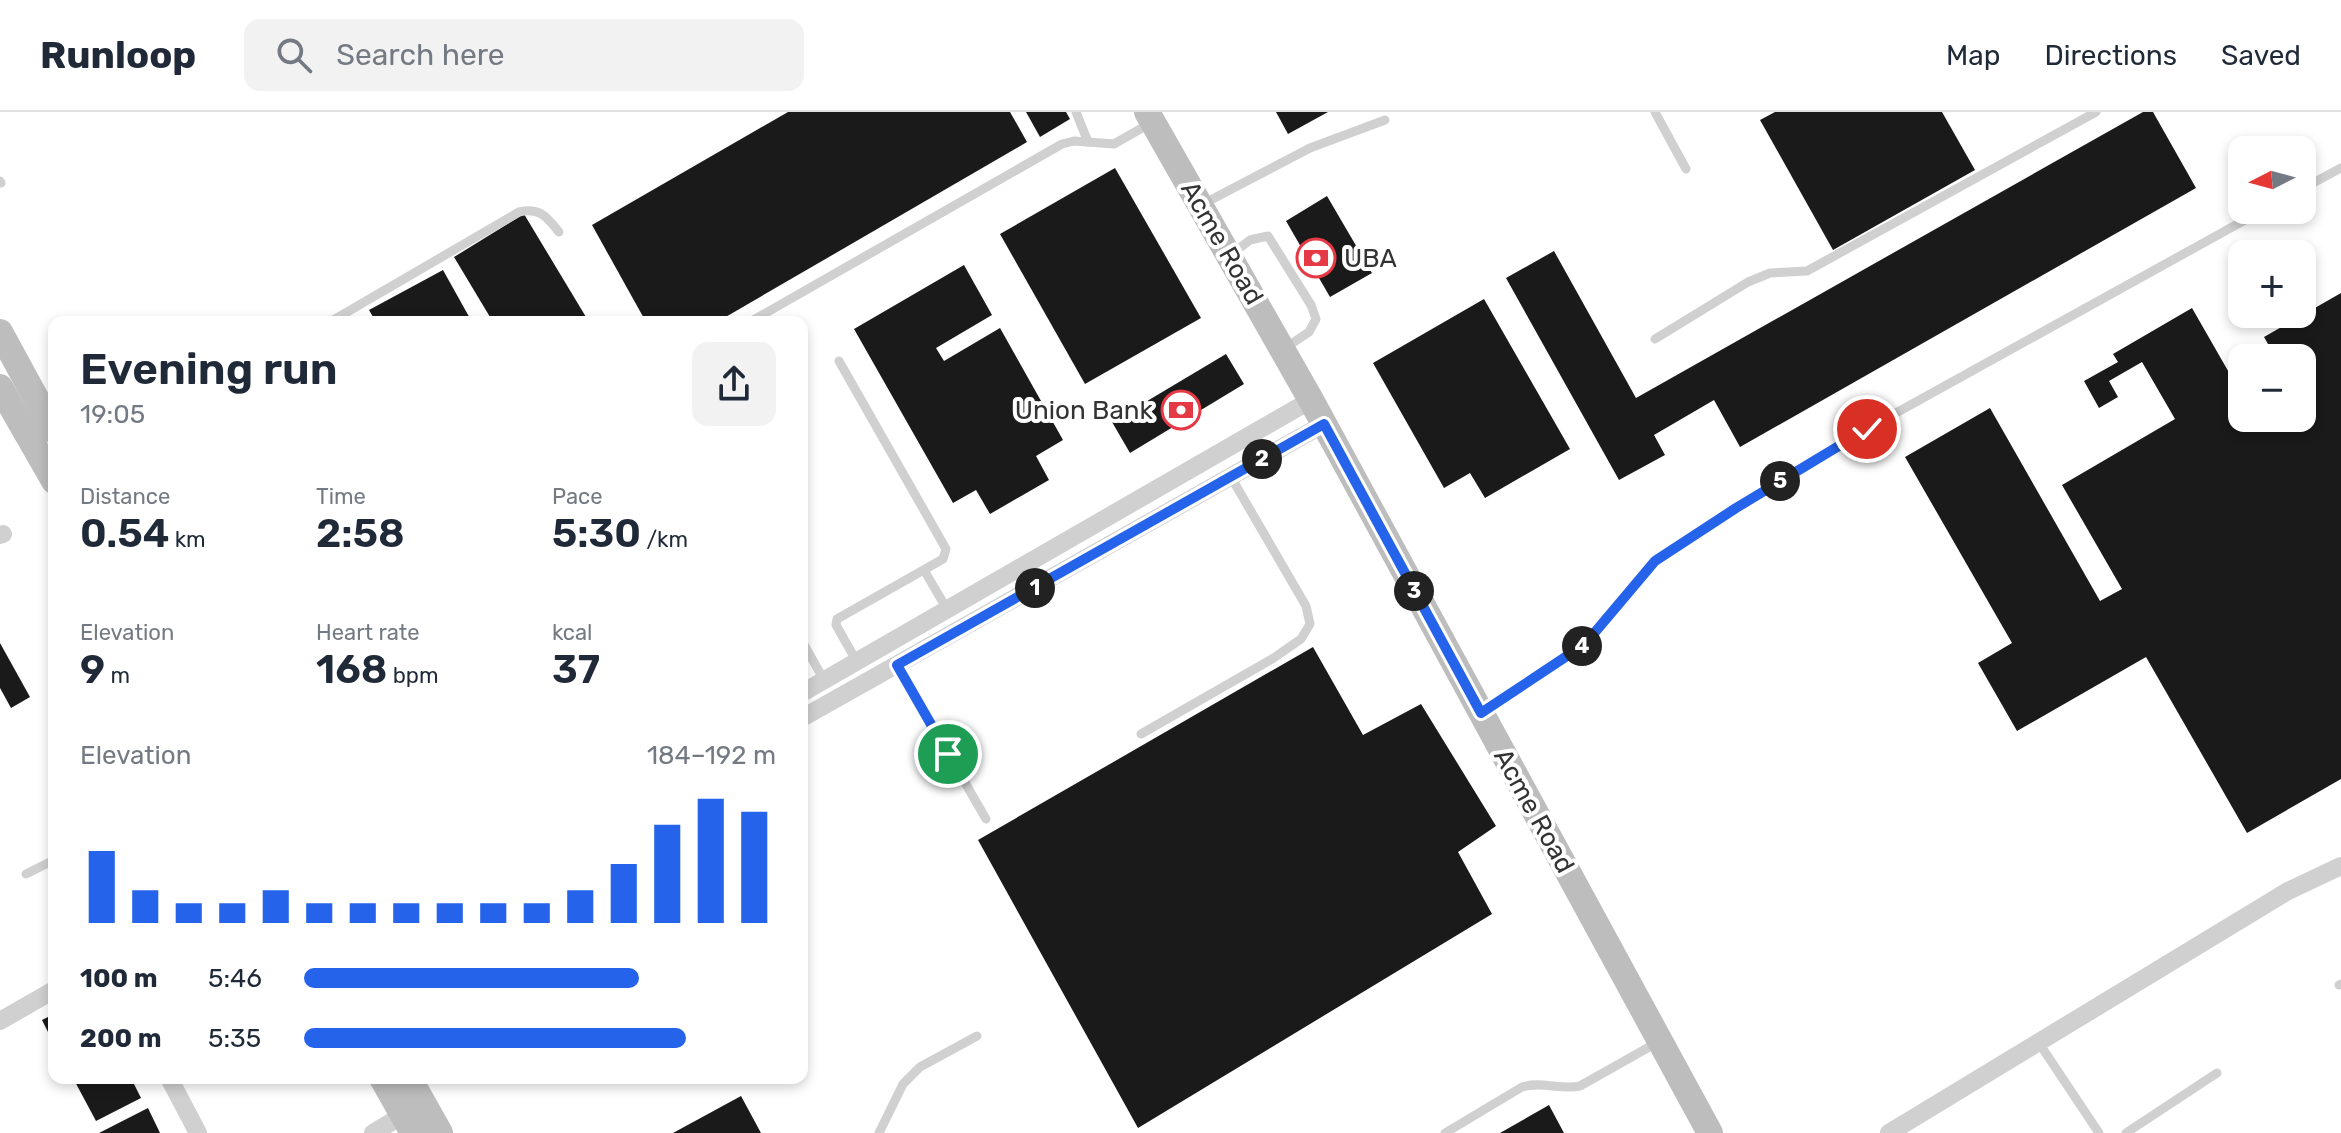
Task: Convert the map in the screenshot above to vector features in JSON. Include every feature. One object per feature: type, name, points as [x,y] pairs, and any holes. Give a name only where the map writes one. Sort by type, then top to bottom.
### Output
[{"type":"street","name":"Acme Road","points":[[1150,117],[1311,400],[1710,1133]]},
{"type":"street","points":[[0,332],[48,420]]},
{"type":"street","points":[[0,387],[48,471]]},
{"type":"street","points":[[808,689],[1311,400]]},
{"type":"street","points":[[808,715],[1324,424]]},
{"type":"street","points":[[1113,515],[1127,537]]},
{"type":"street","points":[[1889,1133],[2288,891],[2341,866]]},
{"type":"street","points":[[0,1021],[48,993]]},
{"type":"street","points":[[172,1084],[198,1133]]},
{"type":"street","points":[[373,1133],[408,1124],[385,1084]]},
{"type":"street","points":[[412,1084],[440,1133]]},
{"type":"lane","points":[[1076,112],[1088,142]]},
{"type":"lane","points":[[1655,112],[1686,169]]},
{"type":"lane","points":[[1655,339],[1748,282],[1770,273],[1807,271],[2096,112]]},
{"type":"lane","points":[[761,316],[1062,144],[1074,141],[1114,144],[1150,117]]},
{"type":"lane","points":[[1200,206],[1310,148],[1385,120]]},
{"type":"lane","points":[[2316,181],[2341,168]]},
{"type":"lane","points":[[340,316],[519,212],[537,211],[544,214],[559,232]]},
{"type":"lane","points":[[1481,713],[1585,644],[1655,561],[1736,508],[1881,422],[2238,224]]},
{"type":"lane","points":[[1229,256],[1250,240],[1268,236],[1311,305],[1316,319],[1309,332],[1282,350]]},
{"type":"lane","points":[[839,361],[946,549],[943,559],[837,619],[836,625],[857,662]]},
{"type":"lane","points":[[1141,734],[1272,659],[1301,639],[1310,624],[1306,606],[1231,477]]},
{"type":"lane","points":[[924,570],[948,611]]},
{"type":"lane","points":[[808,652],[824,680]]},
{"type":"lane","points":[[808,661],[812,659]]},
{"type":"lane","points":[[897,665],[986,819]]},
{"type":"lane","points":[[26,874],[48,863]]},
{"type":"lane","points":[[879,1133],[903,1084],[920,1067],[977,1036]]},
{"type":"lane","points":[[1445,1133],[1522,1087],[1533,1084],[1568,1088],[1580,1086],[1660,1040]]},
{"type":"lane","points":[[2039,1043],[2099,1133]]},
{"type":"lane","points":[[2126,1133],[2217,1073]]},
{"type":"building","points":[[788,112],[1010,112],[1027,142],[727,316],[643,316],[592,225]]},
{"type":"building","points":[[1026,112],[1066,112],[1070,119],[1040,137]]},
{"type":"building","points":[[1276,112],[1328,112],[1288,134]]},
{"type":"building","points":[[1775,112],[1942,112],[1975,170],[1833,250],[1760,120]]},
{"type":"building","points":[[2143,112],[2153,112],[2196,188],[1740,447],[1714,400],[1654,435],[1665,455],[1619,480],[1506,278],[1554,251],[1636,398]]},
{"type":"building","points":[[1115,168],[1201,318],[1085,384],[1000,234]]},
{"type":"building","points":[[1327,196],[1372,273],[1330,297],[1286,221]]},
{"type":"building","points":[[524,214],[585,316],[489,316],[454,257]]},
{"type":"building","points":[[964,265],[992,315],[936,348],[944,361],[1000,328],[1063,440],[1036,456],[1049,480],[990,514],[976,490],[953,503],[854,329]]},
{"type":"building","points":[[443,270],[469,316],[372,316],[369,310]]},
{"type":"building","points":[[2341,293],[2341,779],[2247,833],[2146,657],[2017,731],[1978,663],[2012,643],[1905,457],[1990,408],[2100,601],[2122,589],[2062,485],[2175,419],[2142,362],[2109,381],[2118,397],[2099,408],[2084,381],[2118,362],[2113,354],[2192,308],[2228,371],[2228,432],[2316,432],[2316,344],[2268,344],[2264,337],[2280,328],[2316,328],[2316,307]]},
{"type":"building","points":[[1484,299],[1570,449],[1485,498],[1470,473],[1444,488],[1373,363]]},
{"type":"building","points":[[1226,354],[1244,384],[1130,453],[1112,422]]},
{"type":"building","points":[[0,643],[30,697],[11,708],[0,688]]},
{"type":"building","points":[[1313,647],[1363,735],[1421,704],[1496,826],[1458,852],[1492,914],[1138,1128],[978,840]]},
{"type":"building","points":[[48,1017],[48,1032],[42,1020]]},
{"type":"building","points":[[76,1084],[134,1084],[141,1098],[96,1121]]},
{"type":"building","points":[[741,1096],[761,1133],[673,1133]]},
{"type":"building","points":[[1549,1105],[1564,1133],[1500,1133]]},
{"type":"building","points":[[148,1108],[160,1133],[99,1133]]},
{"type":"place","name":"UBA","points":[[1316,258]]},
{"type":"place","name":"Union Bank","points":[[1181,410]]},
{"type":"route","points":[[948,754],[897,665],[1324,424],[1481,713],[1585,644],[1655,561],[1867,429]]}]
